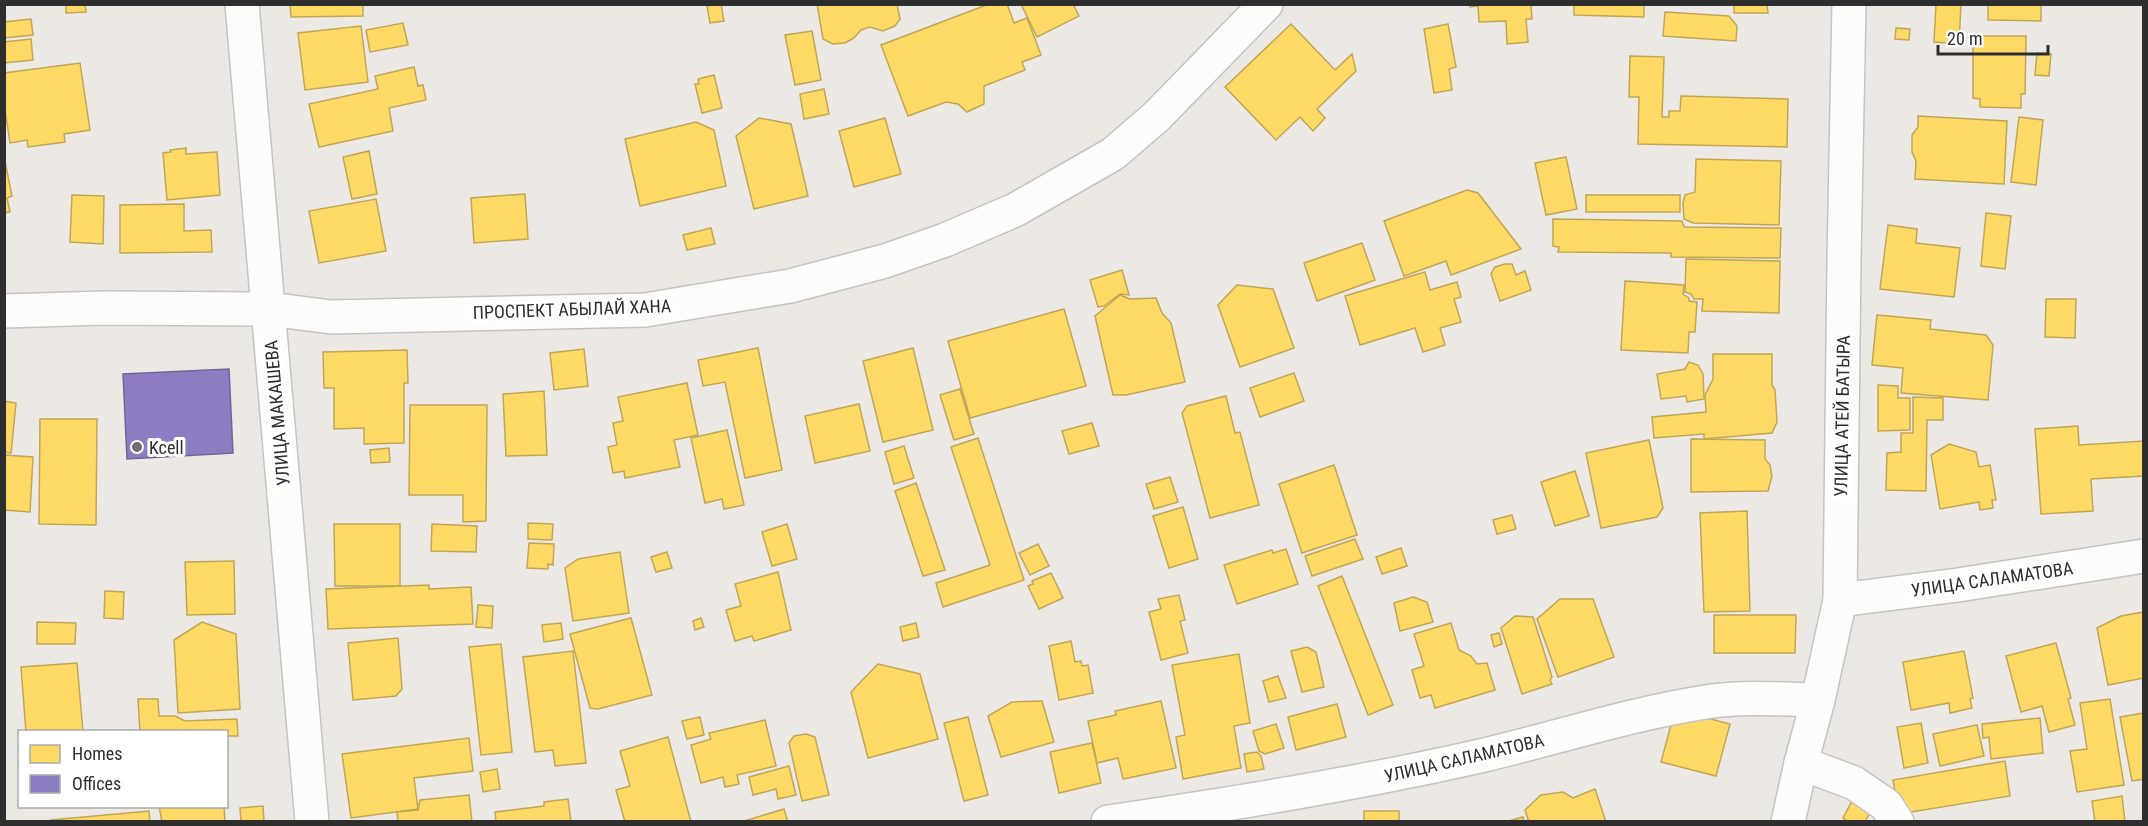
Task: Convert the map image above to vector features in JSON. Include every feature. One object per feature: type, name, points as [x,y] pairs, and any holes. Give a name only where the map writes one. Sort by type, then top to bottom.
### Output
[{"type":"street","name":"УЛИЦА МАКАШЕВА","points":[[242,4],[312,822]]},
{"type":"street","name":"ПРОСПЕКТ АБЫЛАЙ ХАНА","points":[[4,311],[105,308],[268,309],[331,317],[645,310],[790,286],[885,261],[945,240],[1015,210],[1113,154],[1157,116],[1266,4]]},
{"type":"street","name":"УЛИЦА АТЕЙ БАТЫРА","points":[[1788,822],[1840,600],[1850,4]]},
{"type":"street","name":"УЛИЦА САЛАМАТОВА","points":[[1840,600],[1958,585],[2144,556]]},
{"type":"street","name":"УЛИЦА САЛАМАТОВА","points":[[1108,822],[1336,785],[1480,756],[1636,716],[1702,702],[1752,699],[1818,700]]},
{"type":"street","points":[[1801,763],[1854,783],[1886,805],[1897,822]]},
{"type":"building: Homes","points":[[66,4],[85,4],[86,12],[66,13]]},
{"type":"building: Homes","points":[[290,4],[363,4],[363,16],[291,17]]},
{"type":"building: Homes","points":[[721,4],[724,21],[710,23],[707,6]]},
{"type":"building: Homes","points":[[817,4],[897,4],[900,19],[895,26],[883,31],[870,27],[861,30],[845,43],[833,44],[823,39]]},
{"type":"building: Homes","points":[[989,4],[1007,4],[1014,23],[1027,18],[1041,55],[1022,62],[1025,70],[984,86],[984,104],[967,112],[958,104],[946,102],[908,116],[881,45]]},
{"type":"building: Homes","points":[[1021,4],[1073,4],[1079,16],[1037,37]]},
{"type":"building: Homes","points":[[1470,4],[1531,4],[1532,19],[1526,19],[1528,42],[1507,44],[1506,21],[1479,22],[1478,6],[1470,7]]},
{"type":"building: Homes","points":[[1574,4],[1644,4],[1644,17],[1574,15]]},
{"type":"building: Homes","points":[[1734,4],[1785,5],[1767,5],[1768,13],[1734,13]]},
{"type":"building: Homes","points":[[1936,4],[1961,4],[1959,44],[1934,42]]},
{"type":"building: Homes","points":[[1988,4],[2041,4],[2041,21],[1988,20]]},
{"type":"building: Homes","points":[[1665,12],[1729,16],[1737,26],[1736,41],[1663,36]]},
{"type":"building: Homes","points":[[31,19],[33,35],[4,38],[4,22]]},
{"type":"building: Homes","points":[[403,23],[408,45],[370,52],[366,30]]},
{"type":"building: Homes","points":[[1291,24],[1335,70],[1352,54],[1356,71],[1317,109],[1325,118],[1313,131],[1300,117],[1276,140],[1225,87]]},
{"type":"building: Homes","points":[[1448,24],[1456,67],[1449,69],[1452,90],[1434,93],[1424,29]]},
{"type":"building: Homes","points":[[361,26],[368,82],[305,90],[298,33]]},
{"type":"building: Homes","points":[[1896,28],[1910,29],[1909,40],[1895,39]]},
{"type":"building: Homes","points":[[812,31],[821,80],[795,85],[785,35]]},
{"type":"building: Homes","points":[[1973,36],[2026,36],[2025,94],[2021,94],[2021,108],[1980,107],[1980,99],[1973,98]]},
{"type":"building: Homes","points":[[31,39],[33,60],[4,63],[4,42]]},
{"type":"building: Homes","points":[[2037,53],[2051,54],[2049,76],[2035,75]]},
{"type":"building: Homes","points":[[1630,56],[1664,57],[1662,117],[1669,117],[1669,111],[1680,111],[1681,96],[1788,99],[1787,147],[1638,144],[1639,97],[1629,97]]},
{"type":"building: Homes","points":[[80,63],[90,130],[64,134],[65,142],[28,147],[27,140],[10,143],[4,103],[4,73]]},
{"type":"building: Homes","points":[[414,67],[418,86],[423,85],[426,100],[389,108],[393,131],[319,147],[309,104],[378,89],[375,76]]},
{"type":"building: Homes","points":[[714,75],[722,108],[702,113],[695,84],[699,84],[698,79]]},
{"type":"building: Homes","points":[[824,89],[829,114],[804,119],[800,94]]},
{"type":"building: Homes","points":[[1918,116],[2007,121],[2004,184],[1915,179],[1916,161],[1912,152],[1912,135],[1918,127]]},
{"type":"building: Homes","points":[[2019,117],[2043,120],[2036,185],[2011,182]]},
{"type":"building: Homes","points":[[759,118],[791,124],[808,196],[754,209],[736,136]]},
{"type":"building: Homes","points":[[885,118],[901,174],[854,187],[839,131]]},
{"type":"building: Homes","points":[[696,122],[714,130],[726,186],[640,206],[625,139]]},
{"type":"building: Homes","points":[[186,148],[186,154],[217,152],[220,195],[167,200],[163,153]]},
{"type":"building: Homes","points":[[369,151],[377,194],[352,199],[343,157]]},
{"type":"building: Homes","points":[[4,156],[12,196],[7,198],[10,212],[4,213]]},
{"type":"building: Homes","points":[[1566,157],[1577,209],[1546,215],[1535,163]]},
{"type":"building: Homes","points":[[1696,159],[1781,161],[1779,225],[1693,223],[1684,219],[1685,195],[1695,192]]},
{"type":"building: Homes","points":[[1467,190],[1478,193],[1521,249],[1451,275],[1446,261],[1404,276],[1384,221]]},
{"type":"building: Homes","points":[[525,194],[528,239],[474,243],[471,198]]},
{"type":"building: Homes","points":[[72,195],[104,196],[103,244],[70,242]]},
{"type":"building: Homes","points":[[1586,195],[1680,195],[1680,212],[1586,212]]},
{"type":"building: Homes","points":[[376,199],[386,251],[319,263],[309,211]]},
{"type":"building: Homes","points":[[184,204],[184,231],[211,230],[212,252],[120,253],[120,205]]},
{"type":"building: Homes","points":[[1986,213],[2011,216],[2005,269],[1981,266]]},
{"type":"building: Homes","points":[[1553,219],[1682,221],[1684,227],[1781,228],[1780,258],[1671,257],[1671,253],[1558,252],[1559,247],[1553,246]]},
{"type":"building: Homes","points":[[1888,225],[1917,229],[1916,243],[1960,248],[1954,297],[1880,289]]},
{"type":"building: Homes","points":[[711,228],[715,244],[687,250],[683,235]]},
{"type":"building: Homes","points":[[1362,243],[1375,280],[1317,301],[1304,263]]},
{"type":"building: Homes","points":[[1686,259],[1780,261],[1779,313],[1702,311],[1703,299],[1694,299],[1691,294],[1685,292]]},
{"type":"building: Homes","points":[[1512,264],[1516,275],[1525,271],[1531,290],[1500,301],[1491,274],[1495,267]]},
{"type":"building: Homes","points":[[1122,270],[1129,295],[1120,294],[1104,306],[1098,307],[1090,280]]},
{"type":"building: Homes","points":[[1425,272],[1430,290],[1457,282],[1461,297],[1454,299],[1461,322],[1440,328],[1445,345],[1423,352],[1415,328],[1360,345],[1345,296]]},
{"type":"building: Homes","points":[[1625,281],[1684,285],[1683,294],[1689,298],[1689,301],[1697,302],[1695,332],[1689,332],[1688,353],[1621,350]]},
{"type":"building: Homes","points":[[1237,285],[1273,289],[1294,348],[1240,367],[1218,305]]},
{"type":"building: Homes","points":[[1120,295],[1130,299],[1156,298],[1162,313],[1171,323],[1185,382],[1126,395],[1113,395],[1095,316]]},
{"type":"building: Homes","points":[[2046,299],[2076,299],[2075,338],[2045,337]]},
{"type":"building: Homes","points":[[1064,309],[1086,386],[970,418],[948,341]]},
{"type":"building: Homes","points":[[1877,315],[1931,320],[1930,329],[1986,335],[1993,345],[1988,400],[1901,393],[1903,368],[1872,365]]},
{"type":"building: Homes","points":[[758,348],[782,470],[745,478],[725,382],[703,386],[698,360]]},
{"type":"building: Homes","points":[[913,348],[933,430],[883,442],[863,361]]},
{"type":"building: Homes","points":[[584,349],[588,386],[554,390],[550,353]]},
{"type":"building: Homes","points":[[407,350],[408,383],[404,383],[404,443],[364,444],[364,428],[334,429],[334,388],[324,388],[323,352]]},
{"type":"building: Homes","points":[[1713,354],[1772,354],[1772,385],[1775,390],[1777,422],[1772,433],[1704,439],[1704,434],[1654,438],[1652,417],[1706,412],[1705,395],[1713,379]]},
{"type":"building: Homes","points":[[1689,362],[1698,365],[1703,374],[1704,399],[1687,402],[1686,396],[1661,399],[1657,374],[1685,369]]},
{"type":"building: Homes","points":[[1294,373],[1304,401],[1260,417],[1250,388]]},
{"type":"building: Homes","points":[[687,383],[698,435],[674,440],[680,467],[625,478],[624,471],[613,473],[608,447],[617,445],[613,423],[623,421],[618,397]]},
{"type":"building: Homes","points":[[1878,385],[1898,386],[1898,398],[1910,398],[1910,430],[1878,431]]},
{"type":"building: Homes","points":[[960,389],[974,434],[954,440],[940,395]]},
{"type":"building: Homes","points":[[544,391],[547,455],[506,456],[503,394]]},
{"type":"building: Homes","points":[[1226,396],[1235,433],[1240,432],[1259,505],[1210,518],[1182,413],[1187,406]]},
{"type":"building: Homes","points":[[1913,397],[1943,398],[1943,420],[1927,420],[1926,491],[1886,490],[1887,453],[1901,452],[1901,433],[1913,433]]},
{"type":"building: Homes","points":[[4,401],[16,403],[11,453],[4,452]]},
{"type":"building: Homes","points":[[859,404],[870,451],[815,463],[805,416]]},
{"type":"building: Homes","points":[[410,405],[487,405],[486,521],[463,522],[463,495],[409,495]]},
{"type":"building: Homes","points":[[40,419],[97,419],[96,525],[39,524]]},
{"type":"building: Homes","points":[[1092,423],[1099,446],[1069,454],[1062,431]]},
{"type":"building: Homes","points":[[2078,426],[2079,445],[2144,441],[2144,476],[2091,479],[2093,511],[2041,514],[2035,429]]},
{"type":"building: Homes","points":[[727,430],[744,505],[724,509],[722,499],[705,503],[691,438]]},
{"type":"building: Homes","points":[[978,438],[1024,580],[943,607],[936,583],[990,565],[951,447]]},
{"type":"building: Homes","points":[[1691,439],[1765,440],[1765,459],[1770,465],[1772,476],[1768,491],[1691,492]]},
{"type":"building: Homes","points":[[1649,440],[1663,508],[1657,517],[1601,528],[1586,453]]},
{"type":"building: Homes","points":[[1949,444],[1976,452],[1979,467],[1990,465],[1996,500],[1992,500],[1993,508],[1980,510],[1979,502],[1940,509],[1931,455]]},
{"type":"building: Homes","points":[[904,446],[914,478],[894,484],[885,452]]},
{"type":"building: Homes","points":[[389,448],[390,462],[371,463],[370,450]]},
{"type":"building: Homes","points":[[4,455],[33,457],[30,512],[4,510]]},
{"type":"building: Homes","points":[[1334,465],[1357,535],[1302,553],[1279,484]]},
{"type":"building: Homes","points":[[1575,471],[1589,516],[1555,526],[1541,482]]},
{"type":"building: Homes","points":[[1170,477],[1178,502],[1154,509],[1146,484]]},
{"type":"building: Homes","points":[[916,483],[945,570],[923,576],[895,491]]},
{"type":"building: Homes","points":[[1183,507],[1198,559],[1169,568],[1153,516]]},
{"type":"building: Homes","points":[[1747,511],[1750,611],[1704,612],[1700,513]]},
{"type":"building: Homes","points":[[1512,515],[1516,529],[1497,534],[1493,520]]},
{"type":"building: Homes","points":[[528,523],[553,524],[552,540],[528,539]]},
{"type":"building: Homes","points":[[334,524],[400,524],[400,586],[335,586]]},
{"type":"building: Homes","points":[[432,524],[477,526],[476,552],[431,551]]},
{"type":"building: Homes","points":[[787,524],[797,559],[772,566],[762,532]]},
{"type":"building: Homes","points":[[1355,539],[1363,559],[1312,576],[1305,556]]},
{"type":"building: Homes","points":[[529,543],[554,544],[553,565],[548,564],[548,569],[527,568]]},
{"type":"building: Homes","points":[[1038,544],[1049,566],[1030,575],[1019,553]]},
{"type":"building: Homes","points":[[1401,548],[1407,566],[1382,574],[1376,557]]},
{"type":"building: Homes","points":[[1286,549],[1298,584],[1237,604],[1224,565],[1272,550],[1273,553]]},
{"type":"building: Homes","points":[[620,552],[629,613],[573,621],[565,568],[578,559]]},
{"type":"building: Homes","points":[[667,552],[672,568],[656,572],[651,557]]},
{"type":"building: Homes","points":[[234,561],[235,614],[187,615],[185,562]]},
{"type":"building: Homes","points":[[778,572],[791,630],[754,641],[752,636],[735,641],[726,610],[741,606],[735,584]]},
{"type":"building: Homes","points":[[1051,573],[1063,598],[1039,609],[1028,586],[1033,584],[1032,581]]},
{"type":"building: Homes","points":[[1342,576],[1393,705],[1368,715],[1318,586]]},
{"type":"building: Homes","points":[[429,585],[429,589],[471,587],[473,624],[328,629],[326,589]]},
{"type":"building: Homes","points":[[105,591],[124,592],[123,619],[104,618]]},
{"type":"building: Homes","points":[[1179,595],[1185,620],[1180,621],[1188,653],[1161,660],[1149,612],[1161,609],[1158,599]]},
{"type":"building: Homes","points":[[1413,597],[1427,602],[1433,622],[1400,631],[1394,603]]},
{"type":"building: Homes","points":[[1560,599],[1593,599],[1614,657],[1558,677],[1537,619]]},
{"type":"building: Homes","points":[[478,605],[493,606],[492,628],[476,627]]},
{"type":"building: Homes","points":[[2144,612],[2144,678],[2108,685],[2097,628],[2121,616]]},
{"type":"building: Homes","points":[[1714,615],[1796,615],[1795,653],[1714,653]]},
{"type":"building: Homes","points":[[1515,616],[1533,617],[1552,677],[1550,680],[1552,684],[1522,694],[1501,628]]},
{"type":"building: Homes","points":[[631,618],[652,695],[598,709],[590,708],[570,634]]},
{"type":"building: Homes","points":[[701,618],[704,627],[695,630],[693,621]]},
{"type":"building: Homes","points":[[37,622],[76,623],[75,644],[37,644]]},
{"type":"building: Homes","points":[[202,622],[236,634],[240,709],[178,713],[174,640]]},
{"type":"building: Homes","points":[[561,623],[563,639],[544,642],[542,625]]},
{"type":"building: Homes","points":[[916,623],[919,637],[903,641],[900,627]]},
{"type":"building: Homes","points":[[1451,623],[1459,650],[1471,656],[1477,664],[1487,663],[1495,690],[1435,708],[1431,695],[1420,698],[1412,670],[1424,666],[1414,634]]},
{"type":"building: Homes","points":[[1499,633],[1502,644],[1494,647],[1491,635]]},
{"type":"building: Homes","points":[[398,638],[402,689],[396,696],[353,700],[348,643]]},
{"type":"building: Homes","points":[[1071,641],[1075,662],[1081,661],[1082,666],[1088,665],[1093,693],[1059,700],[1049,646]]},
{"type":"building: Homes","points":[[2056,643],[2071,698],[2068,699],[2075,725],[2049,732],[2042,706],[2021,712],[2006,656]]},
{"type":"building: Homes","points":[[501,644],[512,752],[481,755],[469,647]]},
{"type":"building: Homes","points":[[1307,647],[1316,652],[1324,687],[1302,692],[1291,651]]},
{"type":"building: Homes","points":[[573,651],[586,763],[555,766],[553,750],[535,752],[523,657]]},
{"type":"building: Homes","points":[[1964,651],[1973,698],[1970,699],[1972,708],[1950,713],[1949,703],[1911,710],[1903,662]]},
{"type":"building: Homes","points":[[1239,654],[1250,723],[1234,726],[1241,768],[1183,779],[1176,737],[1185,735],[1172,665]]},
{"type":"building: Homes","points":[[77,663],[83,730],[26,730],[21,667]]},
{"type":"building: Homes","points":[[878,664],[920,674],[938,739],[868,758],[851,692]]},
{"type":"building: Homes","points":[[1278,676],[1286,698],[1269,702],[1263,681]]},
{"type":"building: Homes","points":[[138,699],[158,699],[159,716],[175,716],[185,721],[237,719],[238,736],[228,736],[228,730],[140,730]]},
{"type":"building: Homes","points":[[2110,699],[2124,785],[2077,792],[2070,751],[2087,749],[2080,703]]},
{"type":"building: Homes","points":[[1042,701],[1054,742],[1001,757],[988,716],[1012,702]]},
{"type":"building: Homes","points":[[1161,701],[1176,768],[1123,779],[1118,758],[1097,763],[1088,721],[1116,715],[1115,711]]},
{"type":"building: Homes","points":[[1337,704],[1346,737],[1296,750],[1288,717]]},
{"type":"building: Homes","points":[[1675,710],[1730,724],[1716,776],[1661,762]]},
{"type":"building: Homes","points":[[2144,713],[2144,779],[2132,781],[2120,717]]},
{"type":"building: Homes","points":[[700,717],[704,735],[687,739],[682,721]]},
{"type":"building: Homes","points":[[968,717],[988,795],[964,801],[944,723]]},
{"type":"building: Homes","points":[[2040,718],[2043,753],[1991,759],[1989,737],[1983,738],[1982,724]]},
{"type":"building: Homes","points":[[765,720],[776,766],[737,775],[739,784],[725,787],[723,777],[701,783],[691,745],[711,739],[709,733]]},
{"type":"building: Homes","points":[[1921,723],[1928,763],[1904,768],[1897,727]]},
{"type":"building: Homes","points":[[1276,724],[1284,748],[1265,754],[1259,751],[1253,731]]},
{"type":"building: Homes","points":[[1977,725],[1984,756],[1940,766],[1933,734]]},
{"type":"building: Homes","points":[[806,734],[815,737],[829,795],[802,801],[789,743],[794,736]]},
{"type":"building: Homes","points":[[668,737],[691,822],[625,822],[616,790],[630,786],[620,751]]},
{"type":"building: Homes","points":[[469,738],[473,771],[414,778],[418,809],[351,818],[342,754]]},
{"type":"building: Homes","points":[[1092,743],[1101,783],[1059,793],[1050,752]]},
{"type":"building: Homes","points":[[1257,752],[1261,756],[1264,769],[1247,772],[1244,754]]},
{"type":"building: Homes","points":[[2005,761],[2010,796],[1899,814],[1893,780]]},
{"type":"building: Homes","points":[[789,766],[796,795],[778,799],[776,789],[753,795],[749,777]]},
{"type":"building: Homes","points":[[497,769],[500,789],[483,792],[480,772]]},
{"type":"building: Homes","points":[[1595,789],[1606,822],[1529,822],[1525,810],[1541,795],[1563,792],[1573,798]]},
{"type":"building: Homes","points":[[469,795],[472,822],[398,822],[397,812],[418,810],[420,800]]},
{"type":"building: Homes","points":[[2122,796],[2125,822],[2095,822],[2092,801]]},
{"type":"building: Homes","points":[[568,799],[571,822],[496,822],[495,812],[544,806],[544,802]]},
{"type":"building: Homes","points":[[1852,801],[1870,812],[1865,822],[1849,822],[1843,818]]},
{"type":"building: Homes","points":[[263,806],[264,822],[241,822],[240,808]]},
{"type":"building: Homes","points":[[159,808],[224,808],[225,822],[162,822]]},
{"type":"building: Homes","points":[[784,809],[788,822],[741,822]]},
{"type":"building: Homes","points":[[149,811],[150,822],[51,822],[51,820]]},
{"type":"building: Homes","points":[[1364,811],[1399,811],[1399,822],[1364,822]]},
{"type":"building: Homes","points":[[1523,817],[1524,822],[1505,822]]},
{"type":"building: Offices","points":[[229,369],[233,453],[127,459],[123,374]]},
{"type":"place","name":"Kcell","points":[[137,447]]}]
